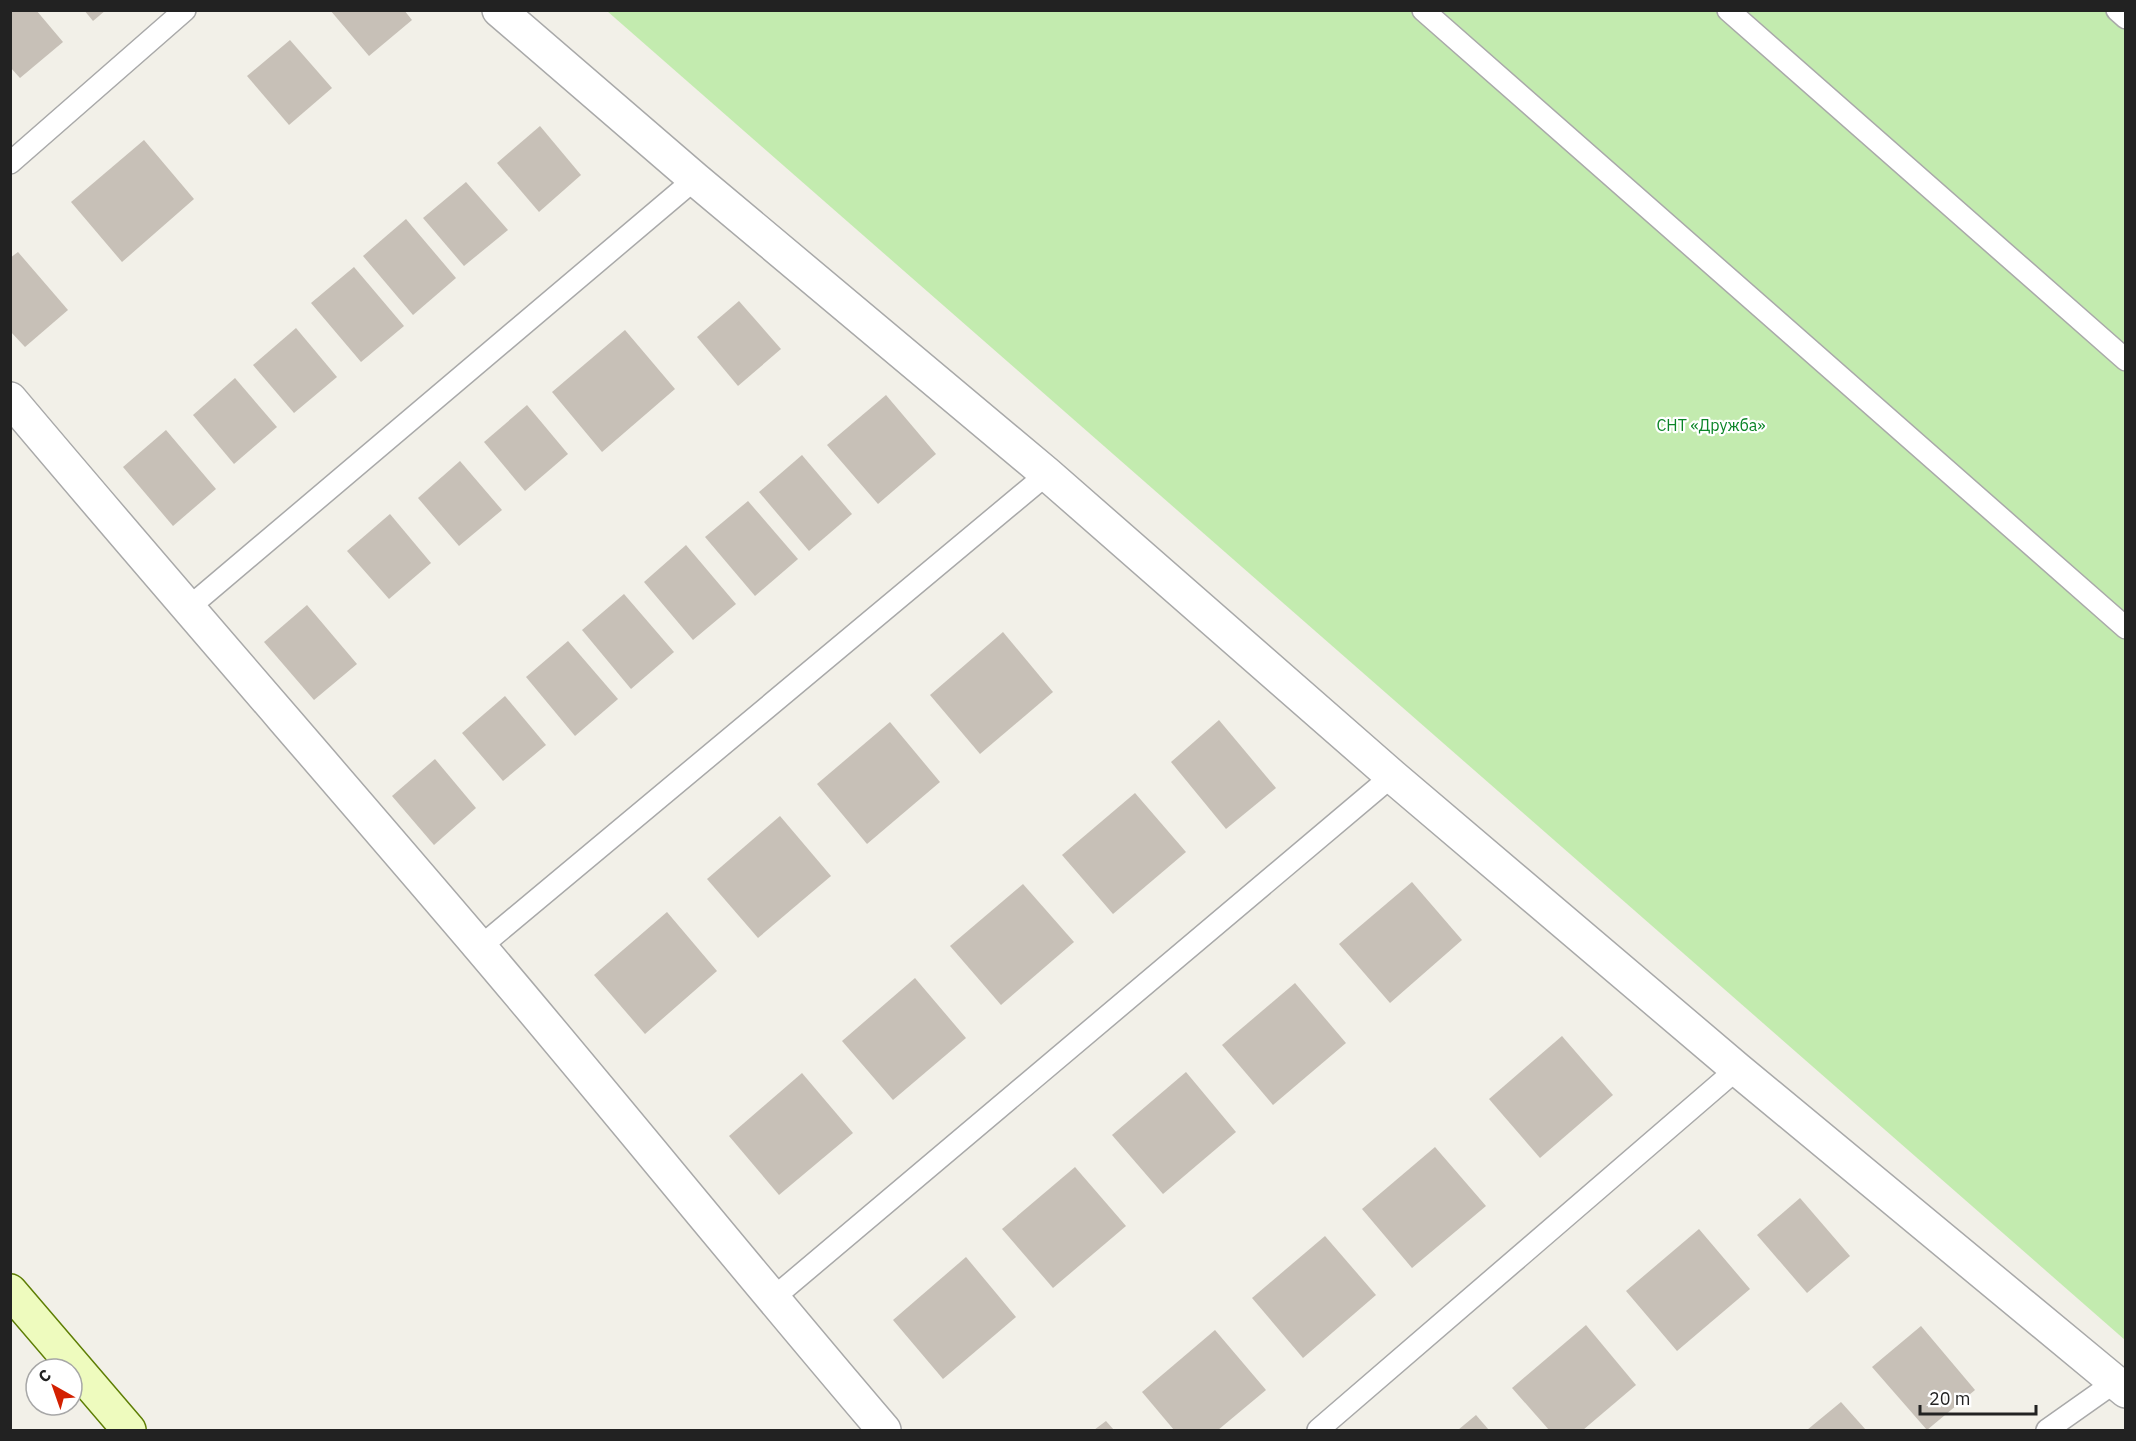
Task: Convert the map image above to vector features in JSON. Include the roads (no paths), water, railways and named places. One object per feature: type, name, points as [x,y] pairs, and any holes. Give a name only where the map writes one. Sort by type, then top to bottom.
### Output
[{"type":"main road","points":[[10,1291],[129,1431]]},
{"type":"street","points":[[499,10],[695,179],[1047,474],[1392,776],[1737,1069],[2120,1386]]},
{"type":"street","points":[[10,399],[187,609],[480,947],[884,1431]]},
{"type":"lane","points":[[10,163],[185,10]]},
{"type":"lane","points":[[1423,10],[2126,628]]},
{"type":"lane","points":[[1728,10],[2126,360]]},
{"type":"lane","points":[[2117,10],[2126,18]]},
{"type":"lane","points":[[187,609],[695,179]]},
{"type":"lane","points":[[480,947],[1047,474]]},
{"type":"lane","points":[[772,1299],[1392,776]]},
{"type":"lane","points":[[1318,1431],[1737,1069]]},
{"type":"lane","points":[[2047,1431],[2120,1386]]},
{"type":"park label","name":"СНТ «Дружба»","points":[[1711,425]]}]
